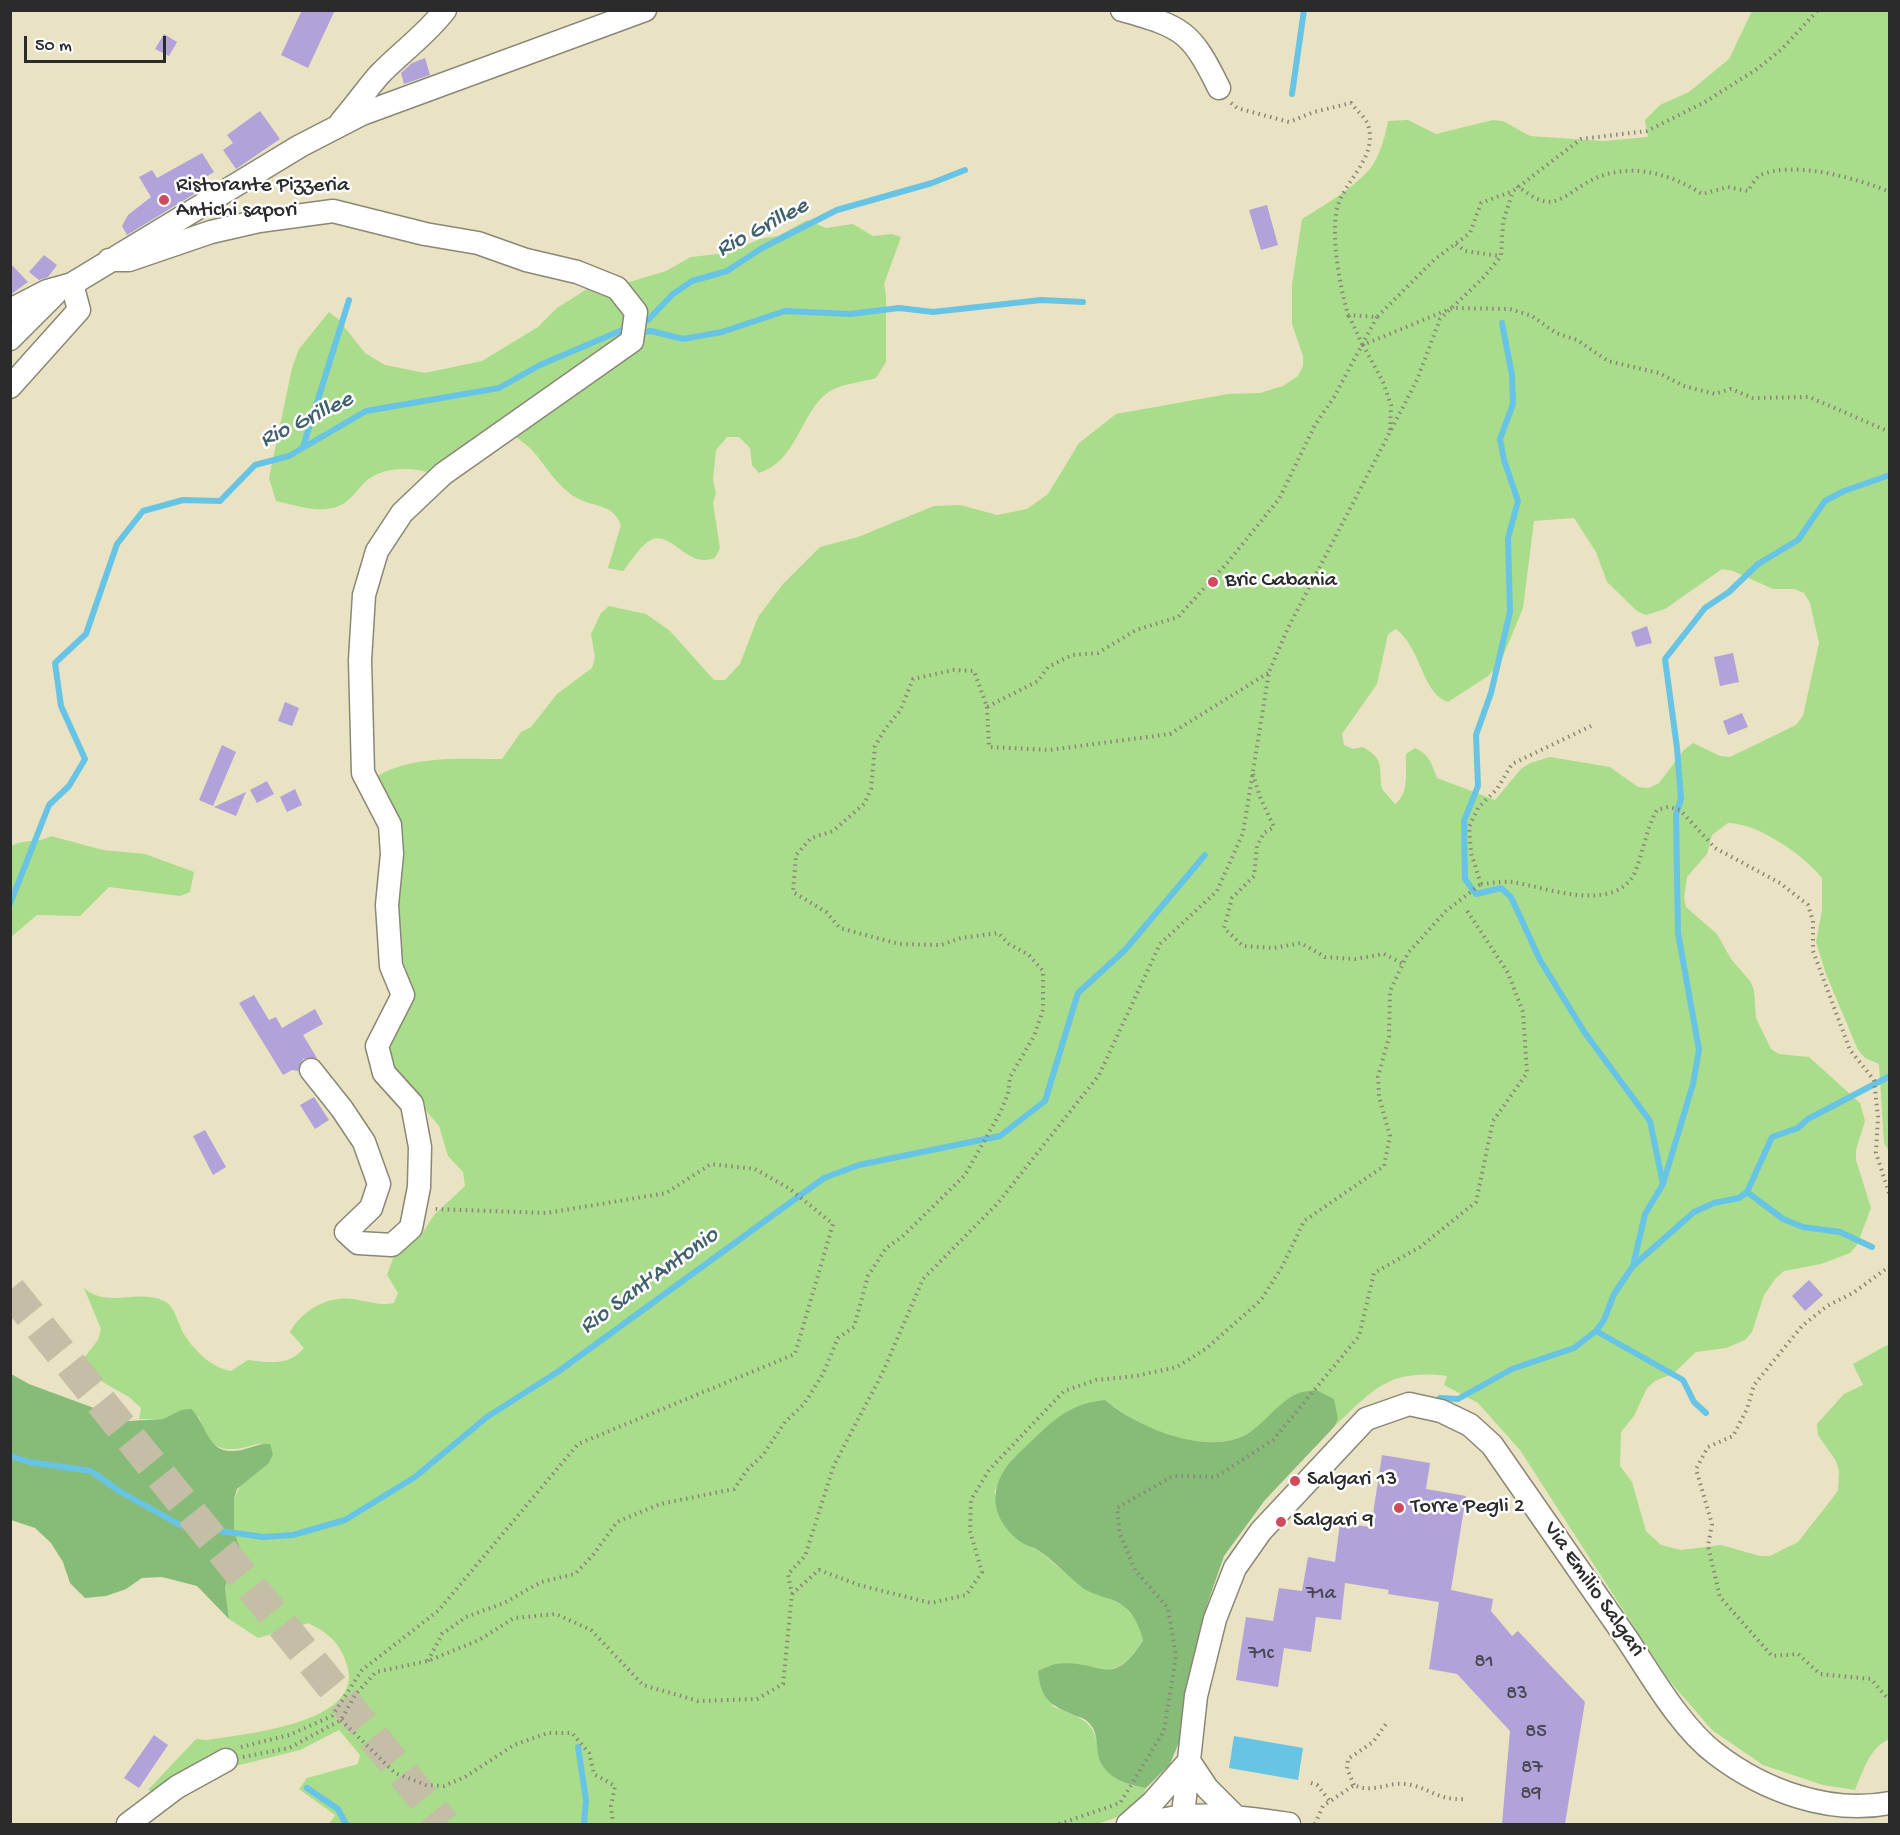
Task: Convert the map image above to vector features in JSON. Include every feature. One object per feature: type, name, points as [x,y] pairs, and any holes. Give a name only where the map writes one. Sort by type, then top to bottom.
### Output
[{"type":"street","points":[[336,128],[378,76],[402,52],[426,34],[445,10]]},
{"type":"street","points":[[10,339],[67,285],[300,146],[362,114],[645,10]]},
{"type":"street","points":[[1122,10],[1167,22],[1180,30],[1202,53],[1219,88]]},
{"type":"street","points":[[109,260],[129,260],[211,232],[259,220],[333,211],[425,234],[478,243],[526,260],[577,272],[617,288],[636,312],[632,341],[443,474],[402,513],[377,551],[364,595],[360,660],[363,773],[390,825],[392,854],[387,905],[390,956],[391,966],[403,995],[377,1046],[384,1073],[412,1104],[420,1147],[415,1209],[411,1227],[392,1245],[358,1243],[346,1232],[371,1208],[379,1184],[364,1142],[342,1109],[311,1070]]},
{"type":"street","points":[[10,310],[47,291],[67,285]]},
{"type":"street","points":[[10,387],[79,310],[67,285]]},
{"type":"street","name":"Via Emilio Salgari","points":[[1182,1821],[1196,1696],[1215,1619],[1234,1568],[1261,1531],[1366,1419],[1408,1404],[1441,1411],[1470,1425],[1492,1445],[1675,1710],[1714,1753],[1767,1786],[1830,1804],[1876,1806],[1890,1803]]},
{"type":"street","points":[[1128,1824],[1152,1803],[1189,1761],[1207,1788],[1243,1819]]},
{"type":"street","points":[[128,1824],[177,1787],[222,1762]]},
{"type":"street","points":[[1146,1824],[1243,1819],[1289,1824]]},
{"type":"path","points":[[222,1762],[289,1748],[341,1720],[355,1695],[376,1672],[428,1661],[479,1640],[514,1618],[556,1614],[591,1630],[643,1684],[698,1701],[758,1699],[783,1684],[792,1594],[788,1574],[805,1556],[834,1465],[882,1374],[922,1279],[997,1204],[1099,1075],[1160,944],[1217,891],[1243,833],[1269,672],[1288,628],[1418,380],[1440,319],[1484,277],[1500,256],[1503,222],[1513,191],[1581,139],[1647,131],[1705,102],[1782,49],[1818,10]]},
{"type":"path","points":[[1219,88],[1225,98],[1237,108],[1289,122],[1314,112],[1351,103],[1368,125],[1369,151],[1346,189],[1335,213],[1339,280],[1348,315],[1383,382],[1391,405],[1390,433]]},
{"type":"path","points":[[1517,186],[1539,200],[1556,201],[1589,181],[1614,170],[1649,171],[1689,186],[1702,194],[1728,187],[1748,190],[1758,177],[1777,170],[1853,178],[1890,192]]},
{"type":"path","points":[[987,707],[1038,681],[1048,667],[1072,655],[1098,653],[1136,630],[1178,617],[1228,562],[1279,499],[1315,425],[1377,317],[1435,259],[1470,233],[1481,203],[1513,191]]},
{"type":"path","points":[[1456,244],[1465,251],[1500,256]]},
{"type":"path","points":[[1363,345],[1452,308],[1510,309],[1532,316],[1556,333],[1577,340],[1608,361],[1659,373],[1684,386],[1715,394],[1731,389],[1753,398],[1809,397],[1890,432]]},
{"type":"path","points":[[1348,315],[1377,317]]},
{"type":"path","points":[[428,1661],[442,1634],[466,1617],[504,1603],[541,1582],[575,1574],[593,1555],[617,1522],[660,1504],[734,1489],[747,1470],[763,1455],[785,1422],[804,1404],[823,1374],[838,1338],[854,1327],[868,1276],[886,1248],[902,1237],[965,1175],[1004,1104],[1010,1077],[1034,1036],[1043,1011],[1043,971],[1029,955],[1009,944],[998,933],[961,938],[940,945],[899,944],[840,928],[826,912],[793,892],[796,855],[811,838],[833,831],[864,804],[871,789],[875,746],[900,711],[913,679],[953,670],[974,671],[987,707],[989,747],[1049,750],[1170,734],[1269,672]]},
{"type":"path","points":[[1481,884],[1471,853],[1469,827],[1478,808],[1497,789],[1512,764],[1591,726]]},
{"type":"path","points":[[1253,773],[1260,797],[1274,827],[1264,833],[1257,846],[1254,876],[1232,898],[1224,928],[1243,946],[1274,948],[1301,943],[1325,957],[1355,959],[1384,954],[1403,964]]},
{"type":"path","points":[[792,1594],[819,1570],[859,1585],[931,1602],[966,1594],[982,1572],[970,1531],[971,1500],[989,1470],[1064,1391],[1096,1380],[1136,1376],[1177,1367],[1207,1348],[1261,1300],[1283,1265],[1304,1221],[1384,1166],[1390,1136],[1379,1097],[1378,1077],[1389,1037],[1390,990],[1408,953],[1446,911],[1481,884],[1510,882],[1575,896],[1613,893],[1632,878],[1650,820],[1657,810],[1668,807],[1680,810],[1715,848],[1780,883],[1808,905],[1813,921],[1813,951],[1850,1050],[1874,1080],[1878,1117],[1876,1154],[1890,1196]]},
{"type":"path","points":[[1059,1824],[1120,1803],[1164,1731],[1176,1656],[1168,1608],[1135,1570],[1120,1534],[1117,1508],[1173,1476],[1216,1477],[1273,1440],[1359,1336],[1374,1272],[1420,1247],[1476,1203],[1493,1121],[1527,1073],[1523,1012],[1508,973],[1466,909]]},
{"type":"path","points":[[222,1762],[227,1750],[289,1735],[332,1716],[362,1670],[438,1611],[578,1444],[795,1354],[833,1224],[790,1189],[755,1169],[711,1164],[666,1193],[547,1213],[415,1209]]},
{"type":"path","points":[[1890,1266],[1853,1293],[1827,1306],[1802,1326],[1754,1386],[1747,1409],[1733,1436],[1708,1447],[1696,1469],[1712,1524],[1708,1546],[1720,1597],[1772,1656],[1798,1654],[1820,1674],[1870,1679],[1890,1701]]},
{"type":"path","points":[[341,1720],[395,1773],[426,1785],[444,1786],[465,1777],[514,1745],[548,1733],[572,1733],[589,1753],[594,1774],[615,1786],[610,1806],[613,1824]]},
{"type":"path","points":[[1354,1785],[1347,1769],[1348,1759],[1373,1742],[1386,1724]]},
{"type":"path","points":[[1311,1783],[1317,1785],[1329,1800]]},
{"type":"path","points":[[1315,1824],[1320,1810],[1329,1800],[1354,1785],[1369,1789],[1408,1784],[1439,1797],[1465,1799]]},
{"type":"green space","points":[[1752,11],[1889,11],[1889,1151],[1884,1143],[1879,1064],[1865,1058],[1858,1050],[1826,974],[1816,942],[1822,910],[1822,878],[1792,850],[1766,834],[1740,824],[1728,823],[1712,835],[1707,854],[1687,877],[1684,898],[1686,907],[1717,934],[1731,959],[1750,981],[1754,990],[1756,1018],[1771,1049],[1779,1054],[1809,1057],[1860,1103],[1865,1121],[1856,1150],[1856,1160],[1871,1208],[1857,1245],[1850,1253],[1821,1264],[1784,1271],[1776,1278],[1764,1295],[1752,1332],[1745,1340],[1726,1348],[1696,1352],[1674,1373],[1655,1381],[1647,1388],[1634,1416],[1621,1432],[1620,1466],[1632,1482],[1646,1531],[1661,1545],[1681,1550],[1721,1545],[1760,1556],[1770,1556],[1798,1542],[1838,1491],[1839,1471],[1836,1461],[1818,1435],[1817,1424],[1844,1394],[1863,1385],[1853,1364],[1889,1344],[1889,1739],[1872,1754],[1855,1790],[1823,1785],[1763,1765],[1712,1730],[1667,1678],[1520,1450],[1478,1403],[1444,1385],[1447,1376],[1427,1375],[1396,1379],[1383,1385],[1360,1402],[1334,1427],[1338,1419],[1295,1394],[1248,1433],[1232,1440],[1213,1442],[1194,1441],[1154,1429],[1135,1420],[1105,1400],[1013,1458],[994,1492],[1021,1542],[1039,1551],[1086,1590],[1105,1596],[1124,1606],[1137,1621],[1143,1639],[1130,1658],[1116,1668],[1099,1670],[1076,1666],[1052,1706],[1088,1724],[1096,1737],[1100,1761],[1129,1785],[1146,1788],[1132,1808],[1104,1822],[1096,1824],[329,1824],[335,1815],[299,1789],[307,1778],[358,1764],[360,1755],[339,1730],[300,1750],[231,1767],[176,1798],[148,1790],[196,1739],[207,1740],[272,1729],[320,1713],[338,1701],[348,1685],[347,1665],[333,1640],[308,1623],[258,1638],[229,1619],[225,1588],[241,1551],[234,1531],[234,1499],[261,1443],[239,1448],[222,1448],[215,1445],[209,1438],[199,1417],[181,1410],[163,1419],[139,1419],[141,1408],[129,1397],[87,1373],[84,1358],[98,1340],[101,1329],[84,1288],[103,1297],[144,1296],[164,1301],[171,1307],[185,1336],[194,1348],[217,1367],[231,1371],[248,1360],[279,1362],[292,1358],[304,1348],[290,1332],[301,1317],[316,1306],[344,1298],[378,1304],[394,1303],[398,1293],[387,1275],[396,1250],[422,1234],[434,1215],[465,1186],[463,1172],[448,1156],[439,1126],[404,1084],[388,1056],[393,905],[404,843],[399,819],[380,787],[378,776],[391,769],[422,761],[502,759],[521,732],[531,727],[557,694],[592,668],[595,657],[591,634],[601,613],[609,606],[646,614],[670,631],[714,680],[725,680],[740,664],[758,617],[783,584],[820,547],[858,537],[934,506],[960,505],[997,515],[1027,509],[1048,494],[1079,443],[1116,414],[1228,394],[1260,393],[1283,386],[1298,376],[1303,366],[1303,356],[1292,324],[1292,285],[1302,219],[1347,190],[1370,169],[1382,146],[1388,121],[1408,120],[1436,134],[1493,120],[1503,121],[1530,136],[1604,141],[1648,137],[1645,120],[1660,105],[1689,92],[1729,59]],"holes":[[[1574,518],[1596,552],[1607,582],[1637,611],[1646,615],[1665,609],[1722,569],[1733,571],[1773,589],[1794,589],[1804,593],[1810,603],[1819,643],[1803,716],[1796,725],[1730,757],[1720,756],[1693,743],[1684,750],[1659,783],[1649,788],[1638,787],[1610,767],[1550,757],[1530,763],[1521,769],[1495,800],[1437,778],[1427,756],[1415,748],[1406,754],[1405,788],[1395,804],[1382,789],[1380,765],[1375,756],[1363,747],[1353,749],[1344,745],[1342,734],[1377,684],[1388,634],[1396,629],[1405,638],[1433,690],[1448,702],[1488,676],[1501,661],[1523,608],[1534,521]]]},
{"type":"green space","points":[[807,220],[826,228],[853,224],[873,236],[892,234],[901,237],[884,284],[886,362],[876,378],[844,385],[827,393],[810,413],[790,448],[772,467],[759,473],[752,465],[750,448],[739,437],[727,437],[716,450],[713,480],[716,493],[713,503],[720,548],[715,558],[704,560],[694,558],[669,542],[653,539],[641,548],[623,571],[608,568],[621,525],[617,518],[609,510],[573,496],[554,478],[532,450],[510,433],[639,341],[626,283],[666,271],[691,257],[728,253],[760,239],[778,236]]},
{"type":"green space","points":[[595,284],[629,312],[620,334],[607,347],[432,473],[397,469],[380,473],[365,482],[345,503],[333,508],[308,508],[276,501],[269,478],[292,368],[299,349],[329,312],[338,319],[365,353],[385,365],[425,373],[482,361],[538,327],[557,308]]},
{"type":"green space","points":[[51,836],[103,850],[145,854],[194,872],[190,892],[180,896],[109,887],[80,916],[37,915],[11,937],[11,846]]},
{"type":"green space","points":[[11,1374],[29,1384],[129,1421],[163,1419],[181,1410],[191,1409],[212,1442],[224,1450],[238,1451],[270,1444],[273,1454],[269,1463],[237,1489],[234,1499],[234,1531],[241,1551],[240,1562],[228,1578],[225,1588],[229,1619],[197,1586],[162,1577],[142,1578],[126,1589],[106,1596],[85,1598],[70,1583],[63,1562],[51,1543],[35,1528],[11,1520]]},
{"type":"green space","points":[[1316,1390],[1334,1399],[1338,1419],[1334,1427],[1265,1500],[1224,1556],[1207,1605],[1189,1680],[1182,1735],[1170,1764],[1146,1788],[1114,1777],[1100,1761],[1092,1726],[1086,1720],[1053,1705],[1048,1700],[1039,1681],[1038,1671],[1054,1665],[1071,1663],[1113,1669],[1132,1656],[1143,1640],[1140,1630],[1126,1608],[1113,1600],[1084,1589],[1048,1557],[1021,1542],[1007,1530],[996,1507],[998,1484],[1003,1472],[1011,1461],[1049,1424],[1068,1411],[1091,1402],[1105,1400],[1135,1420],[1173,1436],[1212,1442],[1231,1440],[1247,1434],[1294,1395]]},
{"type":"water","points":[[1234,1736],[1303,1748],[1298,1780],[1229,1768]]},
{"type":"building","points":[[302,10],[335,10],[308,68],[281,55]]},
{"type":"building","points":[[164,34],[177,42],[169,56],[155,49]]},
{"type":"building","points":[[425,58],[430,75],[404,84],[401,73],[412,63]]},
{"type":"building","points":[[260,111],[280,139],[236,169],[223,150],[233,143],[227,135]]},
{"type":"building","points":[[202,153],[214,172],[199,181],[204,188],[127,235],[122,226],[128,215],[151,197],[139,177],[152,170],[157,178]]},
{"type":"building","points":[[1267,205],[1278,245],[1261,250],[1249,210]]},
{"type":"building","points":[[44,255],[57,265],[48,277],[39,280],[29,272]]},
{"type":"building","points":[[10,263],[28,282],[10,295]]},
{"type":"building","points":[[1647,626],[1652,643],[1636,647],[1631,632]]},
{"type":"building","points":[[1733,653],[1739,682],[1720,686],[1714,657]]},
{"type":"building","points":[[285,702],[299,708],[292,726],[278,721]]},
{"type":"building","points":[[1742,713],[1748,727],[1728,735],[1723,721]]},
{"type":"building","points":[[222,745],[236,752],[213,806],[199,800]]},
{"type":"building","points":[[267,781],[274,794],[257,803],[250,790]]},
{"type":"building","points":[[295,789],[302,805],[287,812],[280,797]]},
{"type":"building","points":[[246,792],[236,816],[214,807]]},
{"type":"building","points":[[254,995],[269,1020],[276,1017],[282,1028],[315,1009],[323,1024],[303,1035],[317,1058],[303,1059],[298,1071],[292,1070],[283,1075],[239,1003]]},
{"type":"building","points":[[314,1097],[329,1120],[315,1129],[300,1105]]},
{"type":"building","points":[[205,1130],[226,1167],[213,1175],[193,1136]]},
{"type":"building","points":[[1809,1280],[1823,1295],[1805,1311],[1792,1296]]},
{"type":"building","points":[[1382,1455],[1430,1463],[1426,1489],[1466,1496],[1451,1590],[1493,1599],[1491,1611],[1512,1636],[1518,1631],[1585,1702],[1565,1824],[1502,1824],[1510,1731],[1457,1674],[1429,1669],[1439,1602],[1388,1594],[1389,1590],[1345,1583],[1341,1620],[1316,1617],[1311,1652],[1284,1648],[1278,1687],[1236,1680],[1246,1617],[1273,1621],[1279,1588],[1302,1591],[1308,1557],[1335,1562],[1340,1523],[1371,1527]]},
{"type":"building","points":[[154,1735],[168,1745],[139,1788],[124,1778]]},
{"type":"waterway","points":[[1292,94],[1304,10]]},
{"type":"waterway","name":"Rio Grillee","points":[[640,323],[648,320],[673,294],[692,281],[727,271],[762,248],[837,210],[932,183],[965,170]]},
{"type":"waterway","points":[[303,447],[349,300]]},
{"type":"waterway","points":[[637,333],[651,331],[683,339],[722,332],[785,311],[850,314],[899,308],[933,312],[1041,300],[1083,302]]},
{"type":"waterway","points":[[1502,323],[1512,375],[1513,404],[1500,439],[1504,460],[1518,501],[1508,538],[1510,612],[1491,693],[1476,735],[1478,786],[1464,821],[1465,879],[1476,894],[1501,888],[1511,897],[1540,960],[1585,1033],[1650,1121],[1663,1184]]},
{"type":"waterway","name":"Rio Grillee","points":[[10,904],[49,805],[69,786],[85,759],[61,706],[55,663],[86,634],[117,544],[143,511],[183,500],[220,501],[255,465],[289,456],[366,411],[499,388],[540,365],[627,328]]},
{"type":"waterway","points":[[1633,1266],[1645,1214],[1663,1184],[1693,1084],[1699,1050],[1678,933],[1676,815],[1681,799],[1677,748],[1665,659],[1705,608],[1729,592],[1758,564],[1798,540],[1825,501],[1844,491],[1890,475]]},
{"type":"waterway","name":"Rio Sant'Antonio","points":[[10,1456],[29,1462],[91,1471],[119,1491],[180,1525],[263,1537],[293,1535],[345,1520],[415,1477],[487,1417],[559,1371],[824,1178],[859,1165],[1000,1136],[1045,1101],[1078,993],[1125,950],[1205,855]]},
{"type":"waterway","points":[[1440,1398],[1458,1399],[1512,1369],[1574,1348],[1596,1331],[1604,1320],[1614,1294],[1633,1266],[1694,1212],[1714,1203],[1739,1198],[1747,1192],[1772,1137],[1798,1128],[1808,1119],[1890,1076]]},
{"type":"waterway","points":[[1747,1192],[1783,1219],[1803,1227],[1840,1232],[1872,1247]]},
{"type":"waterway","points":[[1596,1331],[1683,1380],[1694,1402],[1706,1413]]},
{"type":"waterway","points":[[578,1747],[586,1800],[584,1824]]},
{"type":"waterway","points":[[307,1788],[338,1809],[346,1824]]},
{"type":"tunnel","points":[[10,1290],[444,1824]]},
{"type":"place","name":"Ristorante Pizzeria Antichi sapori","points":[[164,200]]},
{"type":"place","name":"Bric Cabania","points":[[1213,582]]},
{"type":"place","name":"Salgari 13","points":[[1295,1481]]},
{"type":"place","name":"Torre Pegli 2","points":[[1399,1508]]},
{"type":"place","name":"Salgari 9","points":[[1281,1522]]}]
